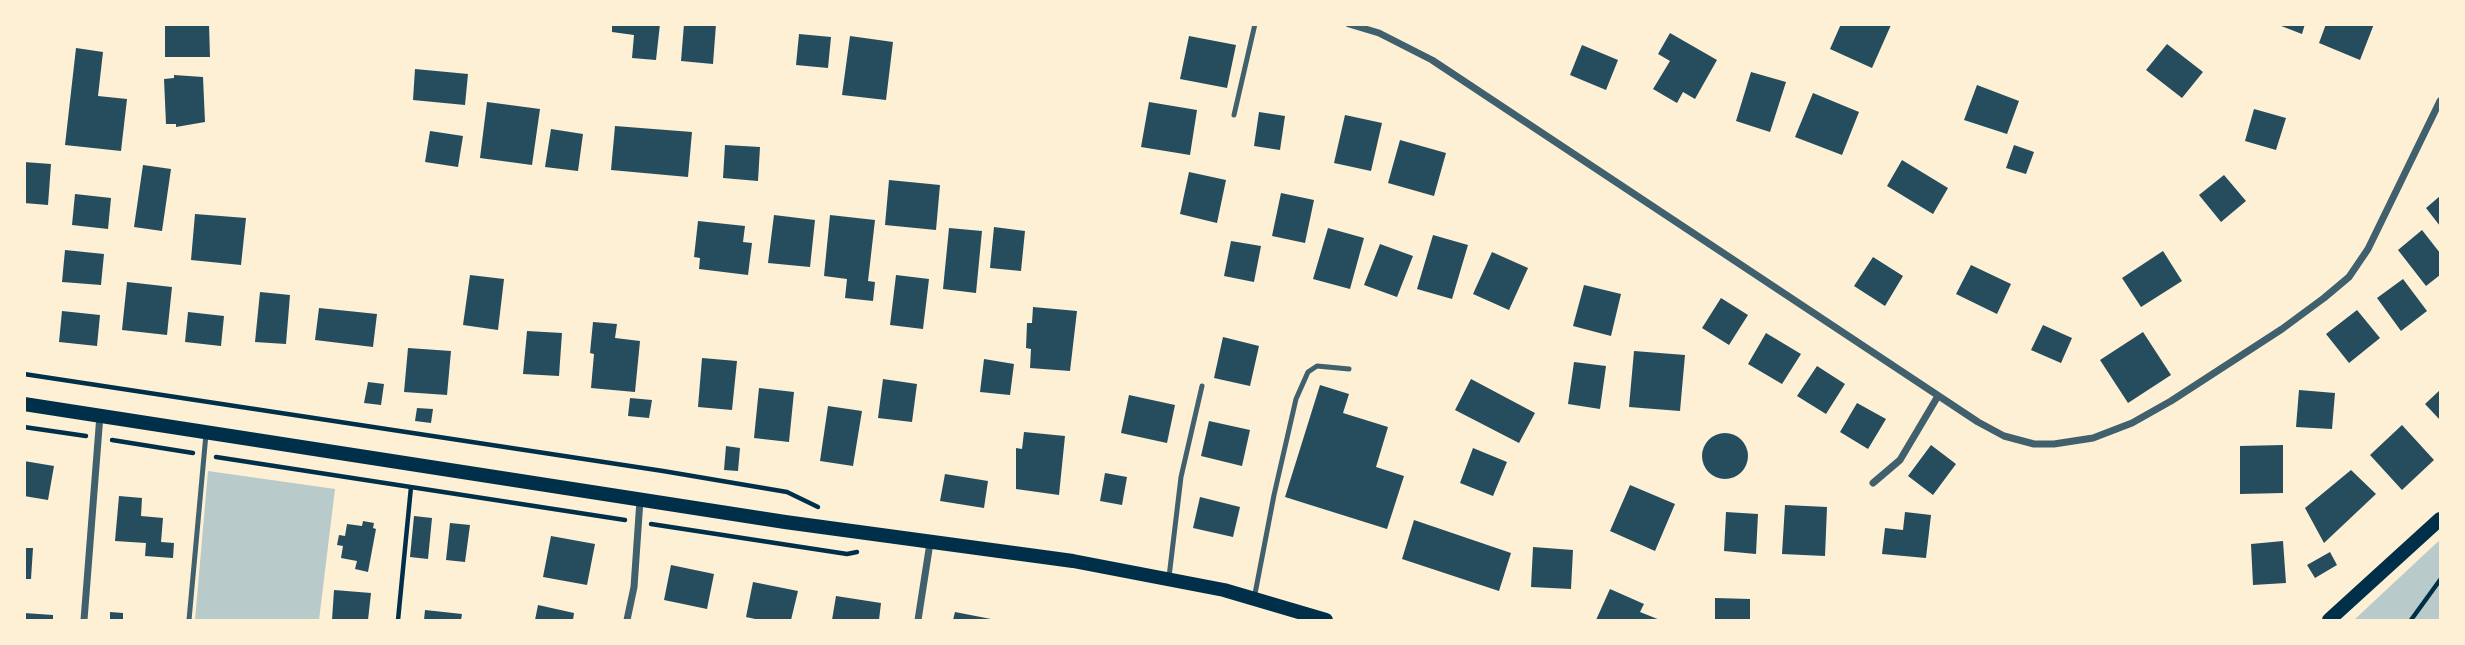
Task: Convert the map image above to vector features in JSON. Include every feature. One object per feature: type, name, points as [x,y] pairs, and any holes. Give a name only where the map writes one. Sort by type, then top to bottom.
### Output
[{"type":"main road","points":[[24,404],[640,500],[930,543],[1073,561],[1254,598],[1326,621]]},
{"type":"main road","points":[[2329,621],[2441,519]]},
{"type":"street","points":[[1349,24],[1379,33],[1432,60],[1978,422],[2004,436],[2034,444],[2093,438],[2113,431],[2171,401],[2282,329],[2349,277],[2374,239],[2441,102]]},
{"type":"street","points":[[1873,483],[1900,460],[1938,396]]},
{"type":"street","points":[[83,621],[100,415]]},
{"type":"street","points":[[627,621],[634,587],[640,500]]},
{"type":"street","points":[[918,621],[930,543]]},
{"type":"lane","points":[[1234,115],[1255,24]]},
{"type":"lane","points":[[1254,598],[1296,399],[1308,372],[1317,366],[1349,369]]},
{"type":"lane","points":[[1169,580],[1181,477],[1202,386]]},
{"type":"lane","points":[[189,621],[206,431]]},
{"type":"path","points":[[24,374],[787,492]]},
{"type":"path","points":[[24,427],[847,554]]},
{"type":"path","points":[[398,621],[411,487]]},
{"type":"path","points":[[2411,621],[2441,580]]},
{"type":"shaded area","points":[[208,471],[335,489],[319,620],[195,620]]},
{"type":"shaded area","points":[[2440,540],[2440,620],[2354,620],[2430,549]]},
{"type":"building","points":[[165,24],[209,24],[210,57],[165,57]]},
{"type":"building","points":[[612,24],[660,24],[656,60],[632,58],[634,35],[612,32]]},
{"type":"building","points":[[684,24],[716,24],[713,64],[681,61]]},
{"type":"building","points":[[1841,24],[1891,25],[1872,68],[1830,49]]},
{"type":"building","points":[[2276,24],[2305,24],[2302,34]]},
{"type":"building","points":[[2326,24],[2374,24],[2360,60],[2319,43]]},
{"type":"building","points":[[1670,33],[1717,60],[1695,99],[1683,92],[1677,103],[1653,89],[1670,61],[1658,54]]},
{"type":"building","points":[[799,34],[831,37],[828,68],[796,65]]},
{"type":"building","points":[[850,36],[893,42],[886,100],[842,95]]},
{"type":"building","points":[[1189,36],[1236,45],[1227,88],[1180,79]]},
{"type":"building","points":[[2167,44],[2203,72],[2182,98],[2146,70]]},
{"type":"building","points":[[1582,45],[1618,60],[1606,90],[1570,75]]},
{"type":"building","points":[[76,48],[103,52],[98,96],[127,99],[121,151],[65,145]]},
{"type":"building","points":[[415,69],[468,74],[465,105],[413,100]]},
{"type":"building","points":[[1751,72],[1786,82],[1770,132],[1736,121]]},
{"type":"building","points":[[174,75],[203,77],[205,122],[176,127],[176,124],[166,124],[164,79],[174,78]]},
{"type":"building","points":[[1977,85],[2019,101],[2007,134],[1964,120]]},
{"type":"building","points":[[1813,93],[1859,112],[1842,155],[1795,137]]},
{"type":"building","points":[[487,102],[540,109],[532,165],[480,158]]},
{"type":"building","points":[[1149,102],[1197,110],[1190,155],[1141,147]]},
{"type":"building","points":[[2254,109],[2286,118],[2276,150],[2245,141]]},
{"type":"building","points":[[1259,112],[1285,116],[1280,150],[1254,146]]},
{"type":"building","points":[[1345,115],[1382,123],[1371,171],[1334,163]]},
{"type":"building","points":[[615,126],[692,132],[688,177],[611,170]]},
{"type":"building","points":[[551,129],[583,134],[578,171],[545,167]]},
{"type":"building","points":[[430,131],[463,136],[458,167],[425,162]]},
{"type":"building","points":[[1400,140],[1446,153],[1434,196],[1388,183]]},
{"type":"building","points":[[725,145],[760,147],[758,181],[723,178]]},
{"type":"building","points":[[2014,145],[2034,152],[2026,174],[2006,168]]},
{"type":"building","points":[[1902,160],[1948,188],[1933,214],[1887,186]]},
{"type":"building","points":[[24,162],[51,164],[48,205],[24,203]]},
{"type":"building","points":[[143,165],[171,169],[162,231],[134,227]]},
{"type":"building","points":[[1189,172],[1226,180],[1217,223],[1180,214]]},
{"type":"building","points":[[2224,175],[2246,201],[2221,222],[2199,195]]},
{"type":"building","points":[[889,180],[940,185],[936,230],[885,225]]},
{"type":"building","points":[[1281,193],[1314,200],[1305,243],[1272,236]]},
{"type":"building","points":[[75,194],[111,198],[108,229],[72,225]]},
{"type":"building","points":[[2440,196],[2440,226],[2426,208]]},
{"type":"building","points":[[195,214],[246,218],[241,265],[191,260]]},
{"type":"building","points":[[774,215],[815,220],[810,267],[768,263]]},
{"type":"building","points":[[830,215],[875,220],[868,281],[875,282],[873,301],[845,298],[847,279],[824,276]]},
{"type":"building","points":[[698,221],[745,226],[743,242],[752,243],[748,275],[699,269],[700,258],[694,257]]},
{"type":"building","points":[[994,227],[1025,231],[1021,271],[990,268]]},
{"type":"building","points":[[949,228],[982,231],[976,293],[943,289]]},
{"type":"building","points":[[1328,228],[1364,238],[1350,289],[1313,279]]},
{"type":"building","points":[[2422,230],[2440,253],[2440,275],[2426,286],[2398,250]]},
{"type":"building","points":[[1433,235],[1468,245],[1452,299],[1417,289]]},
{"type":"building","points":[[1231,241],[1261,246],[1254,282],[1224,276]]},
{"type":"building","points":[[1380,244],[1413,256],[1397,297],[1364,285]]},
{"type":"building","points":[[65,250],[104,254],[101,285],[62,282]]},
{"type":"building","points":[[2163,251],[2182,281],[2141,307],[2122,278]]},
{"type":"building","points":[[1492,252],[1528,268],[1509,310],[1473,294]]},
{"type":"building","points":[[1873,257],[1903,276],[1885,306],[1854,286]]},
{"type":"building","points":[[1971,265],[2011,284],[1997,314],[1956,294]]},
{"type":"building","points":[[470,275],[504,279],[498,330],[463,325]]},
{"type":"building","points":[[896,275],[929,279],[923,329],[890,325]]},
{"type":"building","points":[[2403,279],[2427,311],[2401,331],[2377,298]]},
{"type":"building","points":[[127,282],[172,287],[167,335],[122,330]]},
{"type":"building","points":[[1584,285],[1621,294],[1611,336],[1573,326]]},
{"type":"building","points":[[260,292],[290,295],[286,344],[255,342]]},
{"type":"building","points":[[1721,298],[1748,315],[1729,345],[1702,328]]},
{"type":"building","points":[[1033,307],[1077,311],[1070,371],[1030,368],[1031,349],[1026,348],[1027,323],[1032,323]]},
{"type":"building","points":[[319,308],[377,314],[373,347],[315,340]]},
{"type":"building","points":[[2357,310],[2380,338],[2349,363],[2326,334]]},
{"type":"building","points":[[62,311],[100,315],[97,346],[59,342]]},
{"type":"building","points":[[188,312],[224,316],[221,346],[185,342]]},
{"type":"building","points":[[593,322],[617,324],[615,338],[640,341],[635,392],[591,388]]},
{"type":"building","points":[[2043,325],[2072,338],[2061,363],[2031,350]]},
{"type":"building","points":[[527,331],[562,333],[559,376],[523,374]]},
{"type":"building","points":[[2143,332],[2171,375],[2128,403],[2100,360]]},
{"type":"building","points":[[1766,333],[1801,354],[1782,384],[1748,364]]},
{"type":"building","points":[[1223,337],[1259,346],[1250,386],[1214,378]]},
{"type":"building","points":[[408,348],[451,351],[447,395],[404,392]]},
{"type":"building","points":[[1634,351],[1685,355],[1680,411],[1629,407]]},
{"type":"building","points":[[702,358],[737,361],[732,410],[698,407]]},
{"type":"building","points":[[984,359],[1014,364],[1010,395],[980,392]]},
{"type":"building","points":[[1574,362],[1606,366],[1600,409],[1568,404]]},
{"type":"building","points":[[1817,366],[1845,384],[1826,414],[1797,396]]},
{"type":"building","points":[[883,379],[917,384],[912,422],[878,418]]},
{"type":"building","points":[[1471,379],[1535,413],[1519,443],[1455,410]]},
{"type":"building","points":[[368,382],[384,384],[381,405],[364,403]]},
{"type":"building","points":[[1320,385],[1349,394],[1343,413],[1388,427],[1376,467],[1404,476],[1387,529],[1285,497]]},
{"type":"building","points":[[759,388],[794,392],[789,442],[754,438]]},
{"type":"building","points":[[2299,390],[2335,393],[2332,429],[2296,427]]},
{"type":"building","points":[[2440,390],[2440,420],[2425,404]]},
{"type":"building","points":[[1129,395],[1175,405],[1167,443],[1121,433]]},
{"type":"building","points":[[630,398],[652,400],[649,418],[628,416]]},
{"type":"building","points":[[1857,403],[1886,419],[1868,449],[1840,432]]},
{"type":"building","points":[[828,406],[862,411],[853,466],[820,461]]},
{"type":"building","points":[[417,408],[433,409],[431,423],[415,421]]},
{"type":"building","points":[[1209,421],[1250,430],[1242,466],[1201,456]]},
{"type":"building","points":[[2402,425],[2434,460],[2402,490],[2370,455]]},
{"type":"building","points":[[1024,432],[1065,436],[1059,495],[1016,489],[1016,448],[1022,449]]},
{"type":"building","points":[[1725,433],[1742,439],[1748,456],[1742,473],[1725,479],[1708,473],[1702,456],[1708,439]]},
{"type":"building","points":[[1931,445],[1956,464],[1933,495],[1908,476]]},
{"type":"building","points":[[2283,445],[2283,493],[2240,494],[2240,446]]},
{"type":"building","points":[[726,446],[740,448],[738,471],[724,470]]},
{"type":"building","points":[[1473,448],[1507,462],[1493,496],[1460,483]]},
{"type":"building","points":[[24,461],[54,466],[48,500],[24,496]]},
{"type":"building","points":[[2351,470],[2376,494],[2324,543],[2305,508]]},
{"type":"building","points":[[1105,473],[1127,477],[1122,505],[1100,501]]},
{"type":"building","points":[[945,474],[988,481],[984,508],[940,501]]},
{"type":"building","points":[[1630,485],[1675,504],[1655,551],[1610,531]]},
{"type":"building","points":[[119,496],[142,498],[141,516],[163,518],[161,542],[174,543],[173,558],[145,556],[146,543],[115,541]]},
{"type":"building","points":[[1200,497],[1240,507],[1233,537],[1193,528]]},
{"type":"building","points":[[1785,505],[1827,507],[1825,556],[1782,554]]},
{"type":"building","points":[[1726,512],[1758,514],[1756,554],[1724,551]]},
{"type":"building","points":[[1905,512],[1931,515],[1926,558],[1882,554],[1885,528],[1903,530]]},
{"type":"building","points":[[414,516],[432,518],[428,559],[410,557]]},
{"type":"building","points":[[1414,520],[1511,553],[1499,591],[1402,559]]},
{"type":"building","points":[[363,521],[374,523],[373,528],[376,529],[368,572],[355,569],[357,561],[341,558],[343,546],[337,545],[339,535],[345,536],[347,524],[362,526]]},
{"type":"building","points":[[450,523],[470,525],[465,562],[446,560]]},
{"type":"building","points":[[551,536],[595,544],[587,585],[543,577]]},
{"type":"building","points":[[2283,541],[2286,583],[2253,585],[2251,544]]},
{"type":"building","points":[[1533,547],[1573,550],[1571,589],[1531,587]]},
{"type":"building","points":[[24,548],[33,548],[31,579],[24,579]]},
{"type":"building","points":[[2330,552],[2337,565],[2315,578],[2307,565]]},
{"type":"building","points":[[671,565],[714,574],[707,609],[664,600]]},
{"type":"building","points":[[753,582],[798,591],[791,620],[746,617]]},
{"type":"building","points":[[1610,589],[1644,604],[1640,612],[1660,620],[1596,620]]},
{"type":"building","points":[[334,590],[371,593],[368,620],[332,620]]},
{"type":"building","points":[[836,596],[881,603],[879,620],[832,620]]},
{"type":"building","points":[[1715,598],[1750,599],[1750,620],[1715,620]]},
{"type":"building","points":[[538,605],[574,613],[573,620],[535,620]]},
{"type":"building","points":[[425,610],[462,614],[461,620],[424,620]]},
{"type":"building","points":[[110,612],[123,613],[123,620],[110,620]]},
{"type":"building","points":[[955,612],[991,619],[991,620],[953,620]]},
{"type":"building","points":[[24,613],[53,615],[53,620],[24,620]]}]
